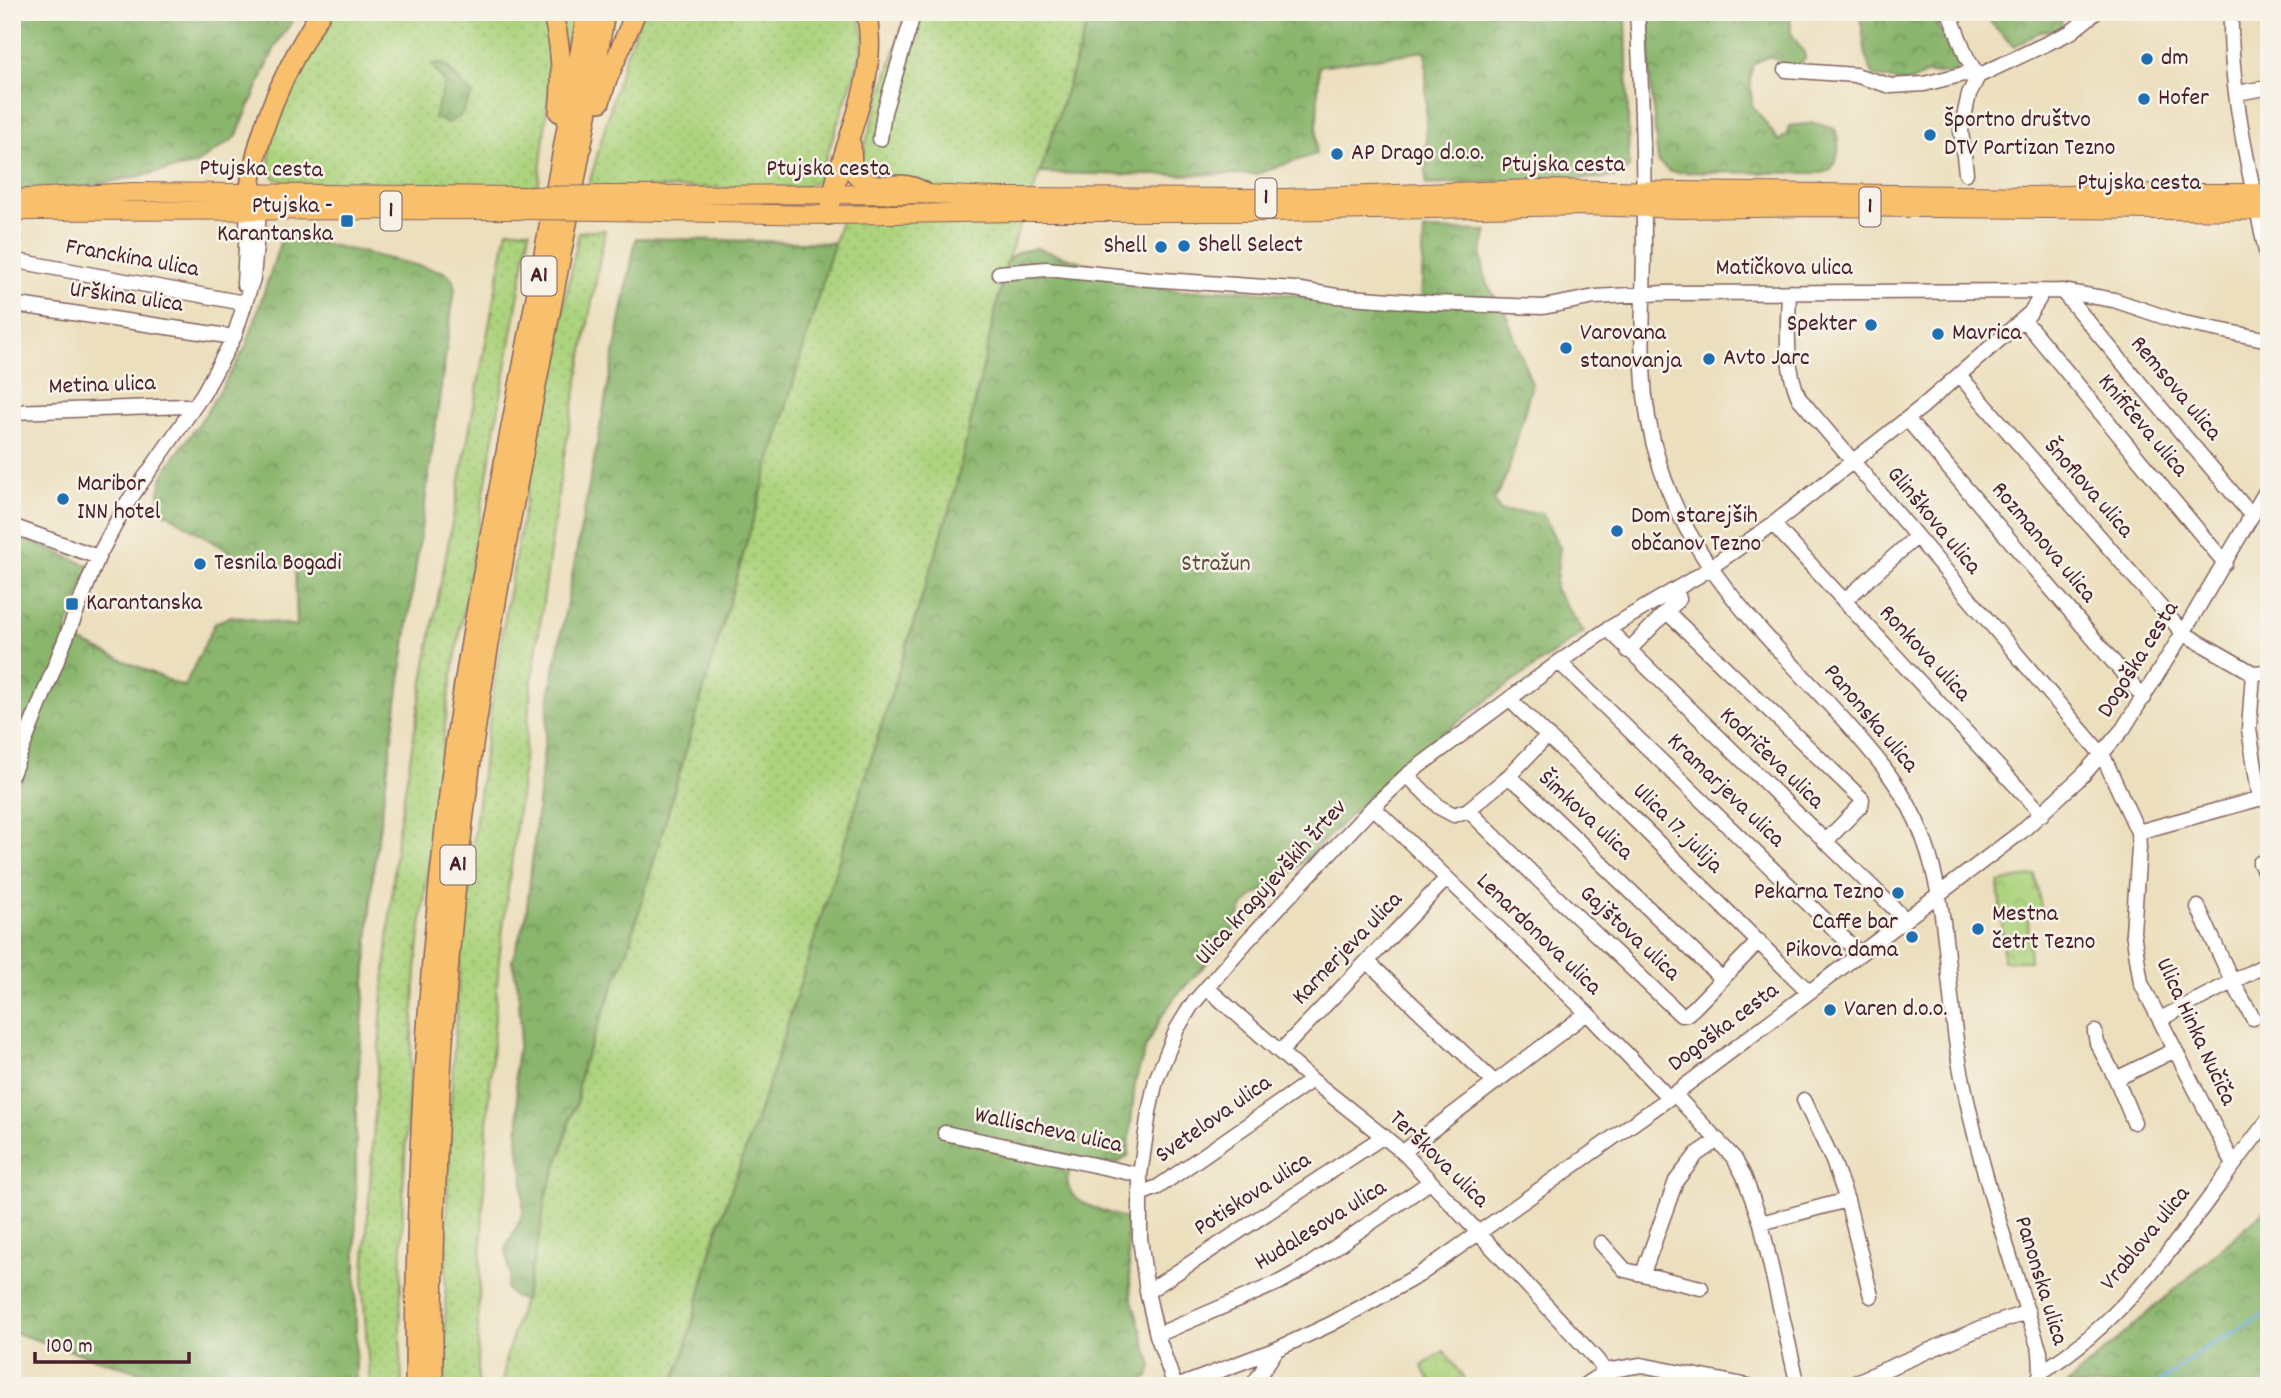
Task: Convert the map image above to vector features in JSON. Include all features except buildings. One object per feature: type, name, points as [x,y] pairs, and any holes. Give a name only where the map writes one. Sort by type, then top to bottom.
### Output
[{"type":"highway","points":[[254,203],[256,155],[265,120],[321,12]]},
{"type":"highway","points":[[552,12],[557,30],[561,95],[555,142],[571,158],[592,141],[606,82],[636,12]]},
{"type":"highway","name":"A1","points":[[433,1386],[436,1142],[447,969],[462,831],[488,651],[571,158],[587,12]]},
{"type":"highway","name":"A1","points":[[415,1386],[418,1139],[430,963],[445,826],[474,621],[571,158],[605,12]]},
{"type":"highway","points":[[829,215],[831,194],[866,79],[870,34],[866,12]]},
{"type":"highway","points":[[853,125],[852,169],[857,176],[866,182],[879,185],[914,184],[926,194]]},
{"type":"main road","name":"Ptujska cesta","points":[[12,211],[254,203],[603,203],[831,194],[1259,198],[1536,189],[2262,202]]},
{"type":"main road","name":"Ptujska cesta","points":[[12,199],[132,192],[254,203]]},
{"type":"main road","name":"Ptujska cesta","points":[[603,203],[829,215],[1272,212],[1584,206],[1644,209],[2262,202]]},
{"type":"street","points":[[880,139],[884,113],[914,12]]},
{"type":"street","points":[[1637,12],[1644,190]]},
{"type":"street","points":[[1950,12],[1966,58],[1978,76]]},
{"type":"street","points":[[1786,70],[1855,75],[1891,86],[1924,84],[1964,74],[1978,76],[2071,32],[2096,12]]},
{"type":"street","points":[[2231,12],[2230,49],[2250,174],[2262,202],[2269,267]]},
{"type":"street","points":[[1966,173],[1961,131],[1969,94],[1978,76]]},
{"type":"street","points":[[2237,93],[2260,89]]},
{"type":"street","name":"Ptujska cesta","points":[[1644,190],[1644,209]]},
{"type":"street","points":[[12,774],[98,557],[125,506],[192,410],[234,337],[253,278],[254,203]]},
{"type":"street","name":"Panonska ulica","points":[[1644,209],[1643,369],[1647,412],[1655,451],[1686,528],[1711,567],[1736,601],[1878,759],[1894,779],[1916,818],[1938,894],[1952,1021],[1970,1116],[1993,1205],[2040,1352],[2039,1379]]},
{"type":"street","name":"Franckina ulica","points":[[12,260],[244,303]]},
{"type":"street","name":"Matičkova ulica","points":[[999,273],[1046,269],[1295,289],[1336,296],[1543,307],[1595,297],[1643,294],[2063,291],[2114,300],[2179,322],[2269,340]]},
{"type":"street","name":"Ulica kragujevških žrtev","points":[[1177,1386],[1157,1335],[1147,1292],[1140,1238],[1140,1175],[1156,1080],[1177,1028],[1191,1006],[1247,941],[1373,807],[1407,775],[1559,662],[1711,567],[1773,524],[1959,375],[2034,308],[2040,291]]},
{"type":"street","name":"Remsova ulica","points":[[2063,291],[2252,516]]},
{"type":"street","name":"Glinškova ulica","points":[[1789,292],[1788,365],[1799,398],[2102,756]]},
{"type":"street","name":"Urškina ulica","points":[[12,304],[234,337]]},
{"type":"street","name":"Knifičeva ulica","points":[[2023,319],[2225,563]]},
{"type":"street","name":"Šnoflova ulica","points":[[1959,375],[2183,633],[2253,673]]},
{"type":"street","name":"Metina ulica","points":[[12,412],[186,406],[192,410]]},
{"type":"street","name":"Rozmanova ulica","points":[[1907,419],[2144,698]]},
{"type":"street","name":"Dogoška cesta","points":[[1177,1386],[1277,1349],[1396,1290],[1672,1096],[2021,832],[2102,756],[2144,698],[2269,486]]},
{"type":"street","name":"Ronkova ulica","points":[[1773,524],[2042,814]]},
{"type":"street","points":[[12,526],[98,557]]},
{"type":"street","points":[[1844,601],[1916,537]]},
{"type":"street","points":[[1628,651],[1679,599],[1676,589]]},
{"type":"street","points":[[1667,612],[1862,799],[1861,805],[1825,842]]},
{"type":"street","name":"Kodričeva ulica","points":[[1608,629],[1905,919]]},
{"type":"street","name":"Kramarjeva ulica","points":[[1559,662],[1859,953]]},
{"type":"street","points":[[2138,832],[2264,798],[2249,729],[2253,673],[2269,671]]},
{"type":"street","name":"Ulica 17. julija","points":[[1510,700],[1809,992]]},
{"type":"street","points":[[1508,777],[1548,735]]},
{"type":"street","name":"Ulica Hinka Nučiča","points":[[2102,756],[2120,789],[2138,832],[2133,932],[2141,983],[2234,1163]]},
{"type":"street","points":[[1407,775],[1448,814],[1460,814],[1468,810]]},
{"type":"street","name":"Šimkova ulica","points":[[1468,810],[1508,777],[1522,787],[1722,979]]},
{"type":"street","name":"Lenardonova ulica","points":[[1373,807],[1734,1158],[1744,1176],[1761,1223],[1798,1386]]},
{"type":"street","name":"Gajštova ulica","points":[[1468,810],[1681,1015],[1687,1014],[1759,941]]},
{"type":"street","points":[[2260,863],[2269,880]]},
{"type":"street","name":"Karnerjeva ulica","points":[[1281,1051],[1446,879]]},
{"type":"street","points":[[2198,907],[2232,981],[2253,1018]]},
{"type":"street","points":[[1368,962],[1495,1083]]},
{"type":"street","points":[[2160,1019],[2269,963]]},
{"type":"street","name":"Terškova ulica","points":[[1207,988],[1312,1080],[1403,1152],[1606,1371],[1615,1386]]},
{"type":"street","points":[[1403,1152],[1587,1013]]},
{"type":"street","points":[[2095,1032],[2097,1043],[2134,1122]]},
{"type":"street","points":[[2116,1079],[2175,1050]]},
{"type":"street","name":"Svetelova ulica","points":[[1140,1194],[1157,1187],[1312,1080]]},
{"type":"street","points":[[1804,1100],[1833,1161],[1847,1200],[1871,1296]]},
{"type":"street","name":"Vrablova ulica","points":[[2039,1379],[2109,1319],[2184,1234],[2269,1119]]},
{"type":"street","name":"Wallischeva ulica","points":[[945,1133],[1140,1175]]},
{"type":"street","name":"Potiskova ulica","points":[[1147,1292],[1384,1136]]},
{"type":"street","points":[[1643,1273],[1676,1181],[1698,1154],[1718,1140]]},
{"type":"street","name":"Hudalesova ulica","points":[[1157,1335],[1280,1282],[1430,1182]]},
{"type":"street","points":[[1761,1223],[1847,1200]]},
{"type":"street","points":[[1601,1243],[1625,1270],[1701,1288]]},
{"type":"street","points":[[1847,1386],[2028,1311]]},
{"type":"street","points":[[1252,1386],[1277,1349]]},
{"type":"street","points":[[1583,1386],[1606,1371],[1641,1365],[1749,1386]]},
{"type":"green space","points":[[12,12],[298,12],[275,47],[236,137],[194,165],[85,187],[12,191]]},
{"type":"green space","points":[[329,12],[544,12],[551,36],[552,70],[538,188],[287,183],[274,177],[269,165],[270,152],[284,99],[300,59]]},
{"type":"green space","points":[[556,12],[574,12],[569,47],[564,47]]},
{"type":"green space","points":[[642,12],[859,12],[863,36],[860,58],[818,181],[802,188],[588,188],[623,63]]},
{"type":"green space","points":[[907,12],[1091,12],[1040,173],[1007,261],[954,495],[768,1086],[716,1233],[684,1355],[671,1386],[503,1386],[505,1362],[534,1261],[546,1196],[578,1100],[578,1084],[583,1064],[628,949],[834,243]]},
{"type":"green space","points":[[1091,12],[1626,12],[1629,168],[1617,177],[1426,185],[1426,51],[1319,66],[1316,154],[1256,174],[1040,173]]},
{"type":"green space","points":[[1649,12],[1790,12],[1791,33],[1805,58],[1799,65],[1788,65],[1769,56],[1753,64],[1750,77],[1752,105],[1779,141],[1787,134],[1789,126],[1815,123],[1835,129],[1838,149],[1832,168],[1820,173],[1670,172],[1658,162],[1650,76]]},
{"type":"green space","points":[[1859,12],[1945,12],[1948,21],[1936,26],[1963,58],[1960,67],[1954,73],[1926,74],[1907,83],[1874,76],[1866,53]]},
{"type":"green space","points":[[1981,12],[2059,12],[2061,27],[2041,31],[2014,47]]},
{"type":"green space","points":[[432,64],[444,64],[472,95],[460,116],[448,123],[434,118],[445,83]]},
{"type":"green space","points":[[507,230],[530,230],[448,700],[416,969],[403,1193],[400,1330],[402,1386],[370,1386],[363,1289],[381,1018],[397,837],[429,646]]},
{"type":"green space","points":[[605,230],[561,473],[531,688],[499,959],[487,1126],[478,1317],[478,1386],[445,1386],[447,1202],[456,1017],[467,895],[487,736],[520,533],[579,232]]},
{"type":"green space","name":"Stražun","points":[[1424,230],[1487,231],[1481,255],[1486,283],[1505,312],[1532,384],[1508,472],[1494,501],[1500,511],[1542,513],[1560,548],[1555,589],[1584,632],[1402,764],[1282,882],[1254,895],[1243,906],[1232,933],[1176,996],[1146,1047],[1135,1082],[1128,1156],[1118,1163],[1073,1164],[1068,1177],[1068,1187],[1073,1195],[1092,1207],[1126,1219],[1131,1297],[1152,1366],[1149,1377],[1139,1386],[671,1386],[684,1355],[716,1233],[768,1086],[954,495],[1007,261],[1018,252],[1036,248],[1119,273],[1137,285],[1182,291],[1243,290],[1293,295],[1400,313],[1421,307]]},
{"type":"green space","points":[[283,234],[445,272],[452,278],[455,287],[373,874],[356,1109],[356,1386],[182,1386],[12,1332],[12,533],[90,566],[65,635],[184,687],[215,623],[231,616],[297,626],[295,567],[248,563],[163,511],[159,493],[168,466],[205,415],[246,347]]},
{"type":"green space","points":[[636,238],[834,243],[628,949],[583,1064],[578,1084],[578,1100],[546,1196],[524,1301],[514,1297],[506,1289],[510,1276],[506,1248],[523,1214],[523,1173],[518,1144],[515,1071],[521,1027],[518,987],[512,961],[526,917],[550,692]]},
{"type":"green space","points":[[2035,875],[2042,913],[2001,915],[1998,883]]},
{"type":"green space","points":[[2002,918],[2028,918],[2030,961],[2003,961]]},
{"type":"green space","points":[[2269,1208],[2269,1386],[2065,1386],[2262,1213]]},
{"type":"green space","points":[[1444,1351],[1467,1383],[1463,1386],[1432,1386],[1422,1366]]},
{"type":"waterway","points":[[2155,1386],[2204,1349],[2269,1311]]},
{"type":"place","name":"dm","points":[[2147,59]]},
{"type":"place","name":"Hofer","points":[[2144,99]]},
{"type":"place","name":"Športno društvo DTV Partizan Tezno","points":[[1930,135]]},
{"type":"place","name":"AP Drago d.o.o.","points":[[1337,154]]},
{"type":"place","name":"Ptujska - Karantanska","points":[[347,221]]},
{"type":"place","name":"Shell Select","points":[[1184,246]]},
{"type":"place","name":"Shell","points":[[1161,247]]},
{"type":"place","name":"Spekter","points":[[1871,325]]},
{"type":"place","name":"Mavrica","points":[[1938,334]]},
{"type":"place","name":"Varovana stanovanja","points":[[1566,348]]},
{"type":"place","name":"Avto Jarc","points":[[1709,359]]},
{"type":"place","name":"Maribor INN hotel","points":[[63,499]]},
{"type":"place","name":"Dom starejših občanov Tezno","points":[[1617,531]]},
{"type":"place","name":"Tesnila Bogadi","points":[[200,564]]},
{"type":"place","name":"Karantanska","points":[[72,604]]},
{"type":"place","name":"Pekarna Tezno","points":[[1898,893]]},
{"type":"place","name":"Mestna četrt Tezno","points":[[1978,929]]},
{"type":"place","name":"Caffe bar Pikova dama","points":[[1912,937]]},
{"type":"place","name":"Varen d.o.o.","points":[[1830,1010]]}]
